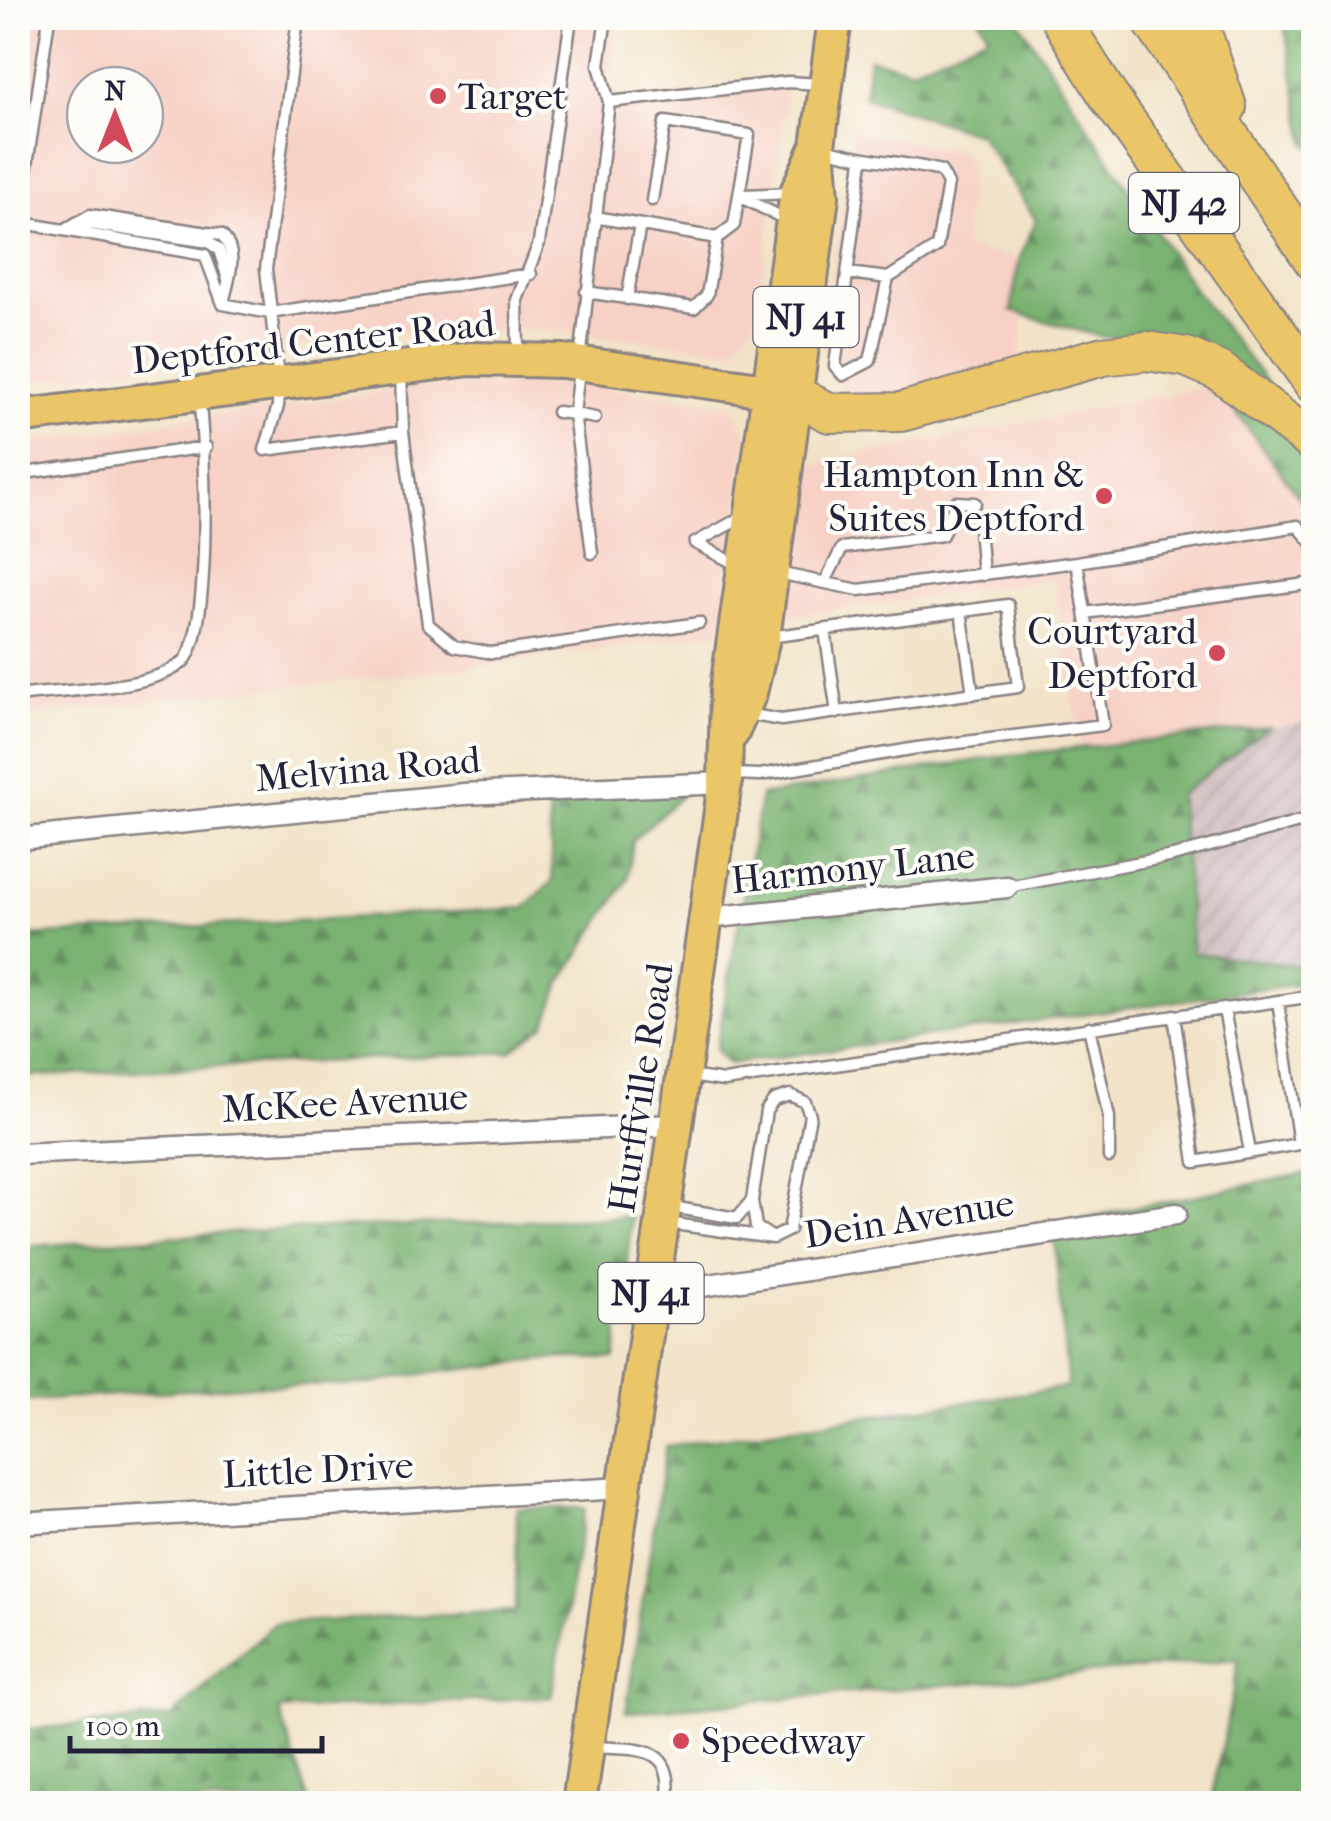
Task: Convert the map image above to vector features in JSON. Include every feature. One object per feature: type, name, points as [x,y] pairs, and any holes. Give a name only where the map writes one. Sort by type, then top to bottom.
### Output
[{"type":"highway","name":"NJ 42","points":[[1060,18],[1110,97],[1314,384]]},
{"type":"highway","name":"NJ 42","points":[[1150,18],[1314,261]]},
{"type":"highway","points":[[1197,18],[1239,148]]},
{"type":"highway","points":[[782,392],[830,413],[900,412],[1103,356],[1147,351],[1186,358],[1221,372],[1314,443]]},
{"type":"main road","name":"Hurffville Road","points":[[735,726],[727,689],[758,570],[802,217],[818,146],[835,18]]},
{"type":"main road","name":"Hurffville Road","points":[[802,217],[822,197],[818,146]]},
{"type":"main road","name":"Hurffville Road","points":[[580,1804],[726,778],[735,726],[763,638],[752,512],[809,294],[802,217]]},
{"type":"main road","name":"Deptford Center Road","points":[[18,417],[470,358],[577,363],[782,392]]},
{"type":"street","name":"Melvina Road","points":[[18,840],[464,794],[726,778]]},
{"type":"street","name":"Harmony Lane","points":[[707,918],[1006,888]]},
{"type":"street","name":"McKee Avenue","points":[[18,1154],[676,1125]]},
{"type":"street","name":"Dein Avenue","points":[[652,1288],[689,1288],[1176,1214]]},
{"type":"street","name":"Little Drive","points":[[18,1524],[623,1488]]},
{"type":"lane","points":[[49,18],[18,224],[205,256],[223,304]]},
{"type":"lane","points":[[298,18],[266,269],[279,381],[278,406],[265,450],[403,432]]},
{"type":"lane","points":[[518,360],[517,300],[531,274],[540,244],[571,18]]},
{"type":"lane","points":[[592,553],[574,414],[609,102],[599,66],[606,18]]},
{"type":"lane","points":[[609,102],[788,82],[826,84]]},
{"type":"lane","points":[[652,200],[665,122],[662,96]]},
{"type":"lane","points":[[586,292],[688,309],[707,296],[716,238],[734,225],[749,135],[665,122]]},
{"type":"lane","points":[[818,146],[862,160],[898,161],[941,171],[948,184],[937,247],[888,278],[848,273]]},
{"type":"lane","points":[[862,160],[836,366],[846,376],[870,361],[888,278]]},
{"type":"lane","points":[[739,196],[802,217],[852,242]]},
{"type":"lane","points":[[739,196],[802,217]]},
{"type":"lane","points":[[64,230],[90,215],[221,235],[229,242],[232,260],[223,304]]},
{"type":"lane","points":[[595,218],[716,238]]},
{"type":"lane","points":[[627,299],[640,225]]},
{"type":"lane","points":[[223,304],[269,313],[531,274]]},
{"type":"lane","points":[[809,294],[844,299]]},
{"type":"lane","points":[[400,366],[403,432],[428,624],[438,636],[454,646],[491,653],[699,623]]},
{"type":"lane","points":[[18,696],[155,677],[185,661],[196,636],[202,580],[206,446],[198,394]]},
{"type":"lane","points":[[557,412],[595,418]]},
{"type":"lane","points":[[18,474],[206,446]]},
{"type":"lane","points":[[825,582],[842,548],[942,535],[956,502],[975,503]]},
{"type":"lane","points":[[752,512],[695,543],[758,570],[859,590],[1076,562],[1298,526],[1314,545]]},
{"type":"lane","points":[[979,527],[983,574]]},
{"type":"lane","points":[[726,778],[1103,724],[1076,562]]},
{"type":"lane","points":[[1085,612],[1314,583]]},
{"type":"lane","points":[[735,726],[1018,687],[1008,605],[763,638]]},
{"type":"lane","points":[[961,612],[973,694]]},
{"type":"lane","points":[[825,630],[837,712]]},
{"type":"lane","points":[[1006,888],[1173,856],[1314,818]]},
{"type":"lane","points":[[683,1075],[724,1081],[1314,996]]},
{"type":"lane","points":[[1174,1016],[1195,1162],[1299,1144],[1278,1002]]},
{"type":"lane","points":[[1224,1009],[1250,1152]]},
{"type":"lane","points":[[1089,1027],[1109,1117],[1109,1158]]},
{"type":"lane","points":[[663,1214],[773,1238],[789,1230],[810,1115],[805,1102],[790,1095],[774,1100],[766,1111],[752,1200],[756,1227],[773,1238]]},
{"type":"lane","points":[[663,1214],[738,1218],[752,1200]]},
{"type":"lane","points":[[587,1746],[649,1752],[661,1758],[668,1772],[667,1804]]},
{"type":"shaded area","points":[[18,18],[615,18],[609,101],[788,82],[757,319],[733,350],[536,329],[421,330],[18,383]]},
{"type":"shaded area","points":[[854,131],[960,151],[969,165],[964,249],[1006,255],[1028,265],[1020,360],[898,396],[851,390],[830,380],[824,369],[823,347]]},
{"type":"shaded area","points":[[568,383],[732,405],[746,435],[722,631],[474,667],[18,715],[18,443],[421,386]]},
{"type":"shaded area","points":[[1216,385],[1313,516],[1313,721],[1081,747],[1054,579],[778,618],[800,466]]},
{"type":"shaded area","points":[[1313,721],[1313,967],[1193,954],[1179,795],[1268,728]]},
{"type":"green space","points":[[979,18],[1017,18],[1194,289],[1313,442],[1313,516],[1181,338],[1101,337],[1011,311],[1019,260],[1036,220],[979,134],[864,97],[869,58],[911,69],[989,35]]},
{"type":"green space","points":[[1283,18],[1313,18],[1313,149],[1306,144]]},
{"type":"green space","points":[[1268,728],[1179,795],[1193,953],[1313,967],[1313,982],[729,1064],[716,1050],[761,796],[1002,756]]},
{"type":"green space","points":[[547,787],[683,794],[633,840],[628,879],[562,981],[545,1025],[510,1052],[18,1077],[18,900],[26,936],[524,908],[553,881]]},
{"type":"green space","points":[[1313,1172],[1313,1803],[1211,1803],[1239,1660],[626,1712],[666,1446],[1068,1387],[1053,1224]]},
{"type":"green space","points":[[632,1217],[615,1359],[557,1358],[405,1376],[372,1384],[241,1386],[18,1402],[18,1247],[273,1230]]},
{"type":"green space","points":[[517,1508],[585,1508],[551,1697],[279,1710],[310,1803],[18,1803],[18,1730],[172,1717],[275,1623],[516,1611]]},
{"type":"place","name":"Target","points":[[438,96]]},
{"type":"place","name":"Hampton Inn & Suites Deptford","points":[[1104,496]]},
{"type":"place","name":"Courtyard Deptford","points":[[1217,653]]},
{"type":"place","name":"Speedway","points":[[681,1741]]}]
